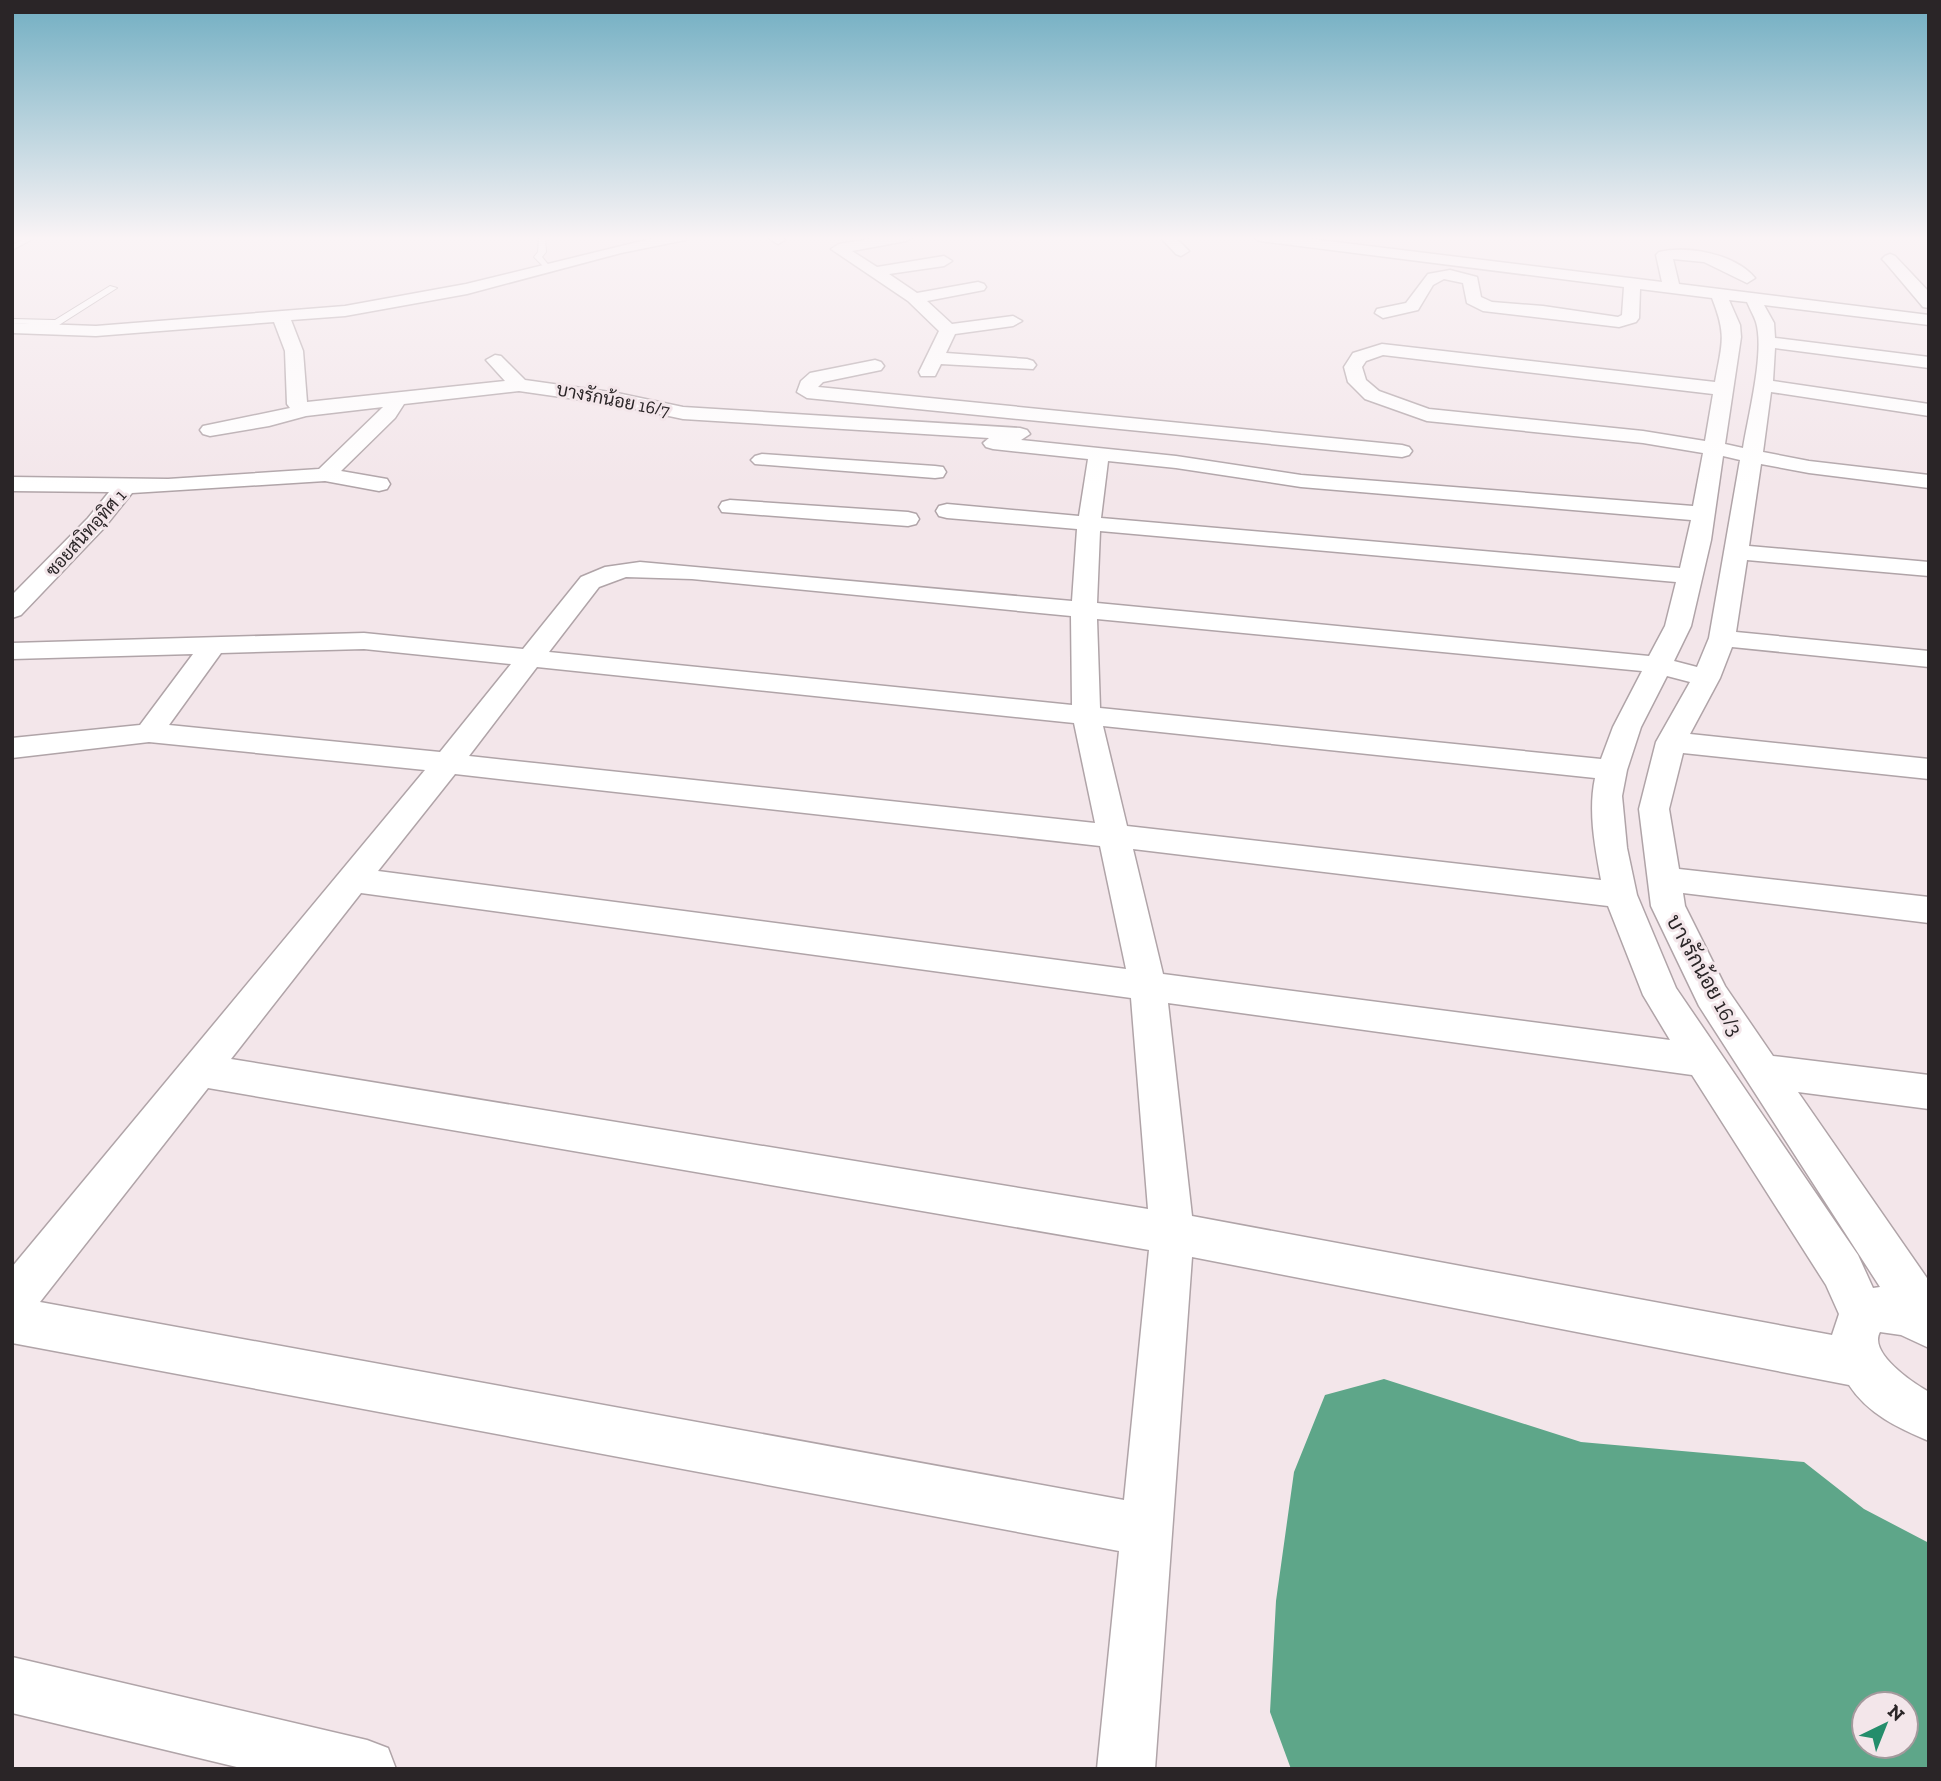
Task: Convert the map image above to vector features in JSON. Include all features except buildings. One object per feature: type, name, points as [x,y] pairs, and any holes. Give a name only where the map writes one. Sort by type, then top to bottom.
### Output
[{"type":"street","points":[[12,328],[51,327],[96,331],[251,320]]},
{"type":"street","points":[[282,320],[294,351],[298,404],[304,410]]},
{"type":"street","points":[[937,320],[948,330]]},
{"type":"street","points":[[1607,320],[1624,320]]},
{"type":"street","points":[[1729,320],[1732,337],[1703,514],[1678,626],[1627,727],[1612,770],[1607,796],[1611,848],[1620,895],[1661,995],[1842,1270],[1863,1316]]},
{"type":"street","name":"บางรักน้อย 16/3","points":[[1764,320],[1766,336],[1763,385],[1722,638],[1706,678],[1671,742],[1654,809],[1663,879],[1668,906],[1712,996],[1929,1323]]},
{"type":"street","points":[[948,330],[1013,321]]},
{"type":"street","points":[[1731,325],[1766,336],[1929,363]]},
{"type":"street","points":[[948,330],[931,365],[1027,365]]},
{"type":"street","points":[[1722,389],[1382,349],[1359,357],[1353,368],[1357,382],[1373,395],[1427,415],[1643,438],[1713,448],[1753,458],[1832,471],[1929,482]]},
{"type":"street","points":[[495,360],[519,385]]},
{"type":"street","points":[[793,419],[810,381],[817,377],[875,366]]},
{"type":"street","points":[[938,409],[958,384]]},
{"type":"street","name":"บางรักน้อย 16/7","points":[[210,430],[269,420],[304,410],[519,385],[617,399],[673,412],[860,422],[1041,423]]},
{"type":"street","points":[[1763,385],[1929,410]]},
{"type":"street","points":[[807,391],[1041,423],[1174,422],[1297,434],[1402,451]]},
{"type":"street","points":[[1041,423],[1068,394]]},
{"type":"street","points":[[325,475],[388,415],[397,399]]},
{"type":"street","points":[[825,513],[860,422]]},
{"type":"street","points":[[1162,452],[1174,422]]},
{"type":"street","points":[[1290,467],[1297,434]]},
{"type":"street","points":[[959,440],[1099,453],[1301,481],[1703,514]]},
{"type":"street","points":[[1099,453],[1089,522],[1084,609],[1086,715],[1148,987],[1172,1233],[1126,1769]]},
{"type":"street","points":[[762,460],[935,472]]},
{"type":"street","name":"ซอยสนิทอุทิศ 1","points":[[12,610],[87,533],[126,486],[168,486],[325,475],[379,484]]},
{"type":"street","points":[[12,484],[126,486]]},
{"type":"street","points":[[730,507],[908,519]]},
{"type":"street","points":[[947,511],[1689,576]]},
{"type":"street","points":[[1738,552],[1929,569]]},
{"type":"street","points":[[12,1303],[448,762],[529,657],[590,582],[600,575],[644,569],[1084,609],[1658,665],[1706,678]]},
{"type":"street","points":[[1722,638],[1929,659]]},
{"type":"street","points":[[12,651],[364,640],[1612,770]]},
{"type":"street","points":[[149,733],[213,645]]},
{"type":"street","points":[[12,748],[149,733],[448,762],[1620,895]]},
{"type":"street","points":[[1671,742],[1929,769]]},
{"type":"street","points":[[1663,879],[1929,910]]},
{"type":"street","points":[[351,880],[1702,1060]]},
{"type":"street","points":[[198,1070],[1172,1233],[1863,1364]]},
{"type":"street","points":[[1762,1071],[1929,1092]]},
{"type":"street","points":[[1929,1323],[1895,1310],[1877,1310],[1863,1316],[1854,1329],[1855,1346],[1863,1364],[1892,1397],[1929,1417]]},
{"type":"street","points":[[12,1320],[1146,1530]]},
{"type":"street","points":[[12,1685],[368,1769]]},
{"type":"lane","points":[[12,321],[51,327],[62,320]]},
{"type":"shaded area","points":[[1384,1379],[1581,1442],[1804,1462],[1864,1509],[1929,1543],[1929,1769],[1291,1769],[1270,1712],[1276,1601],[1294,1472],[1325,1395]]}]
